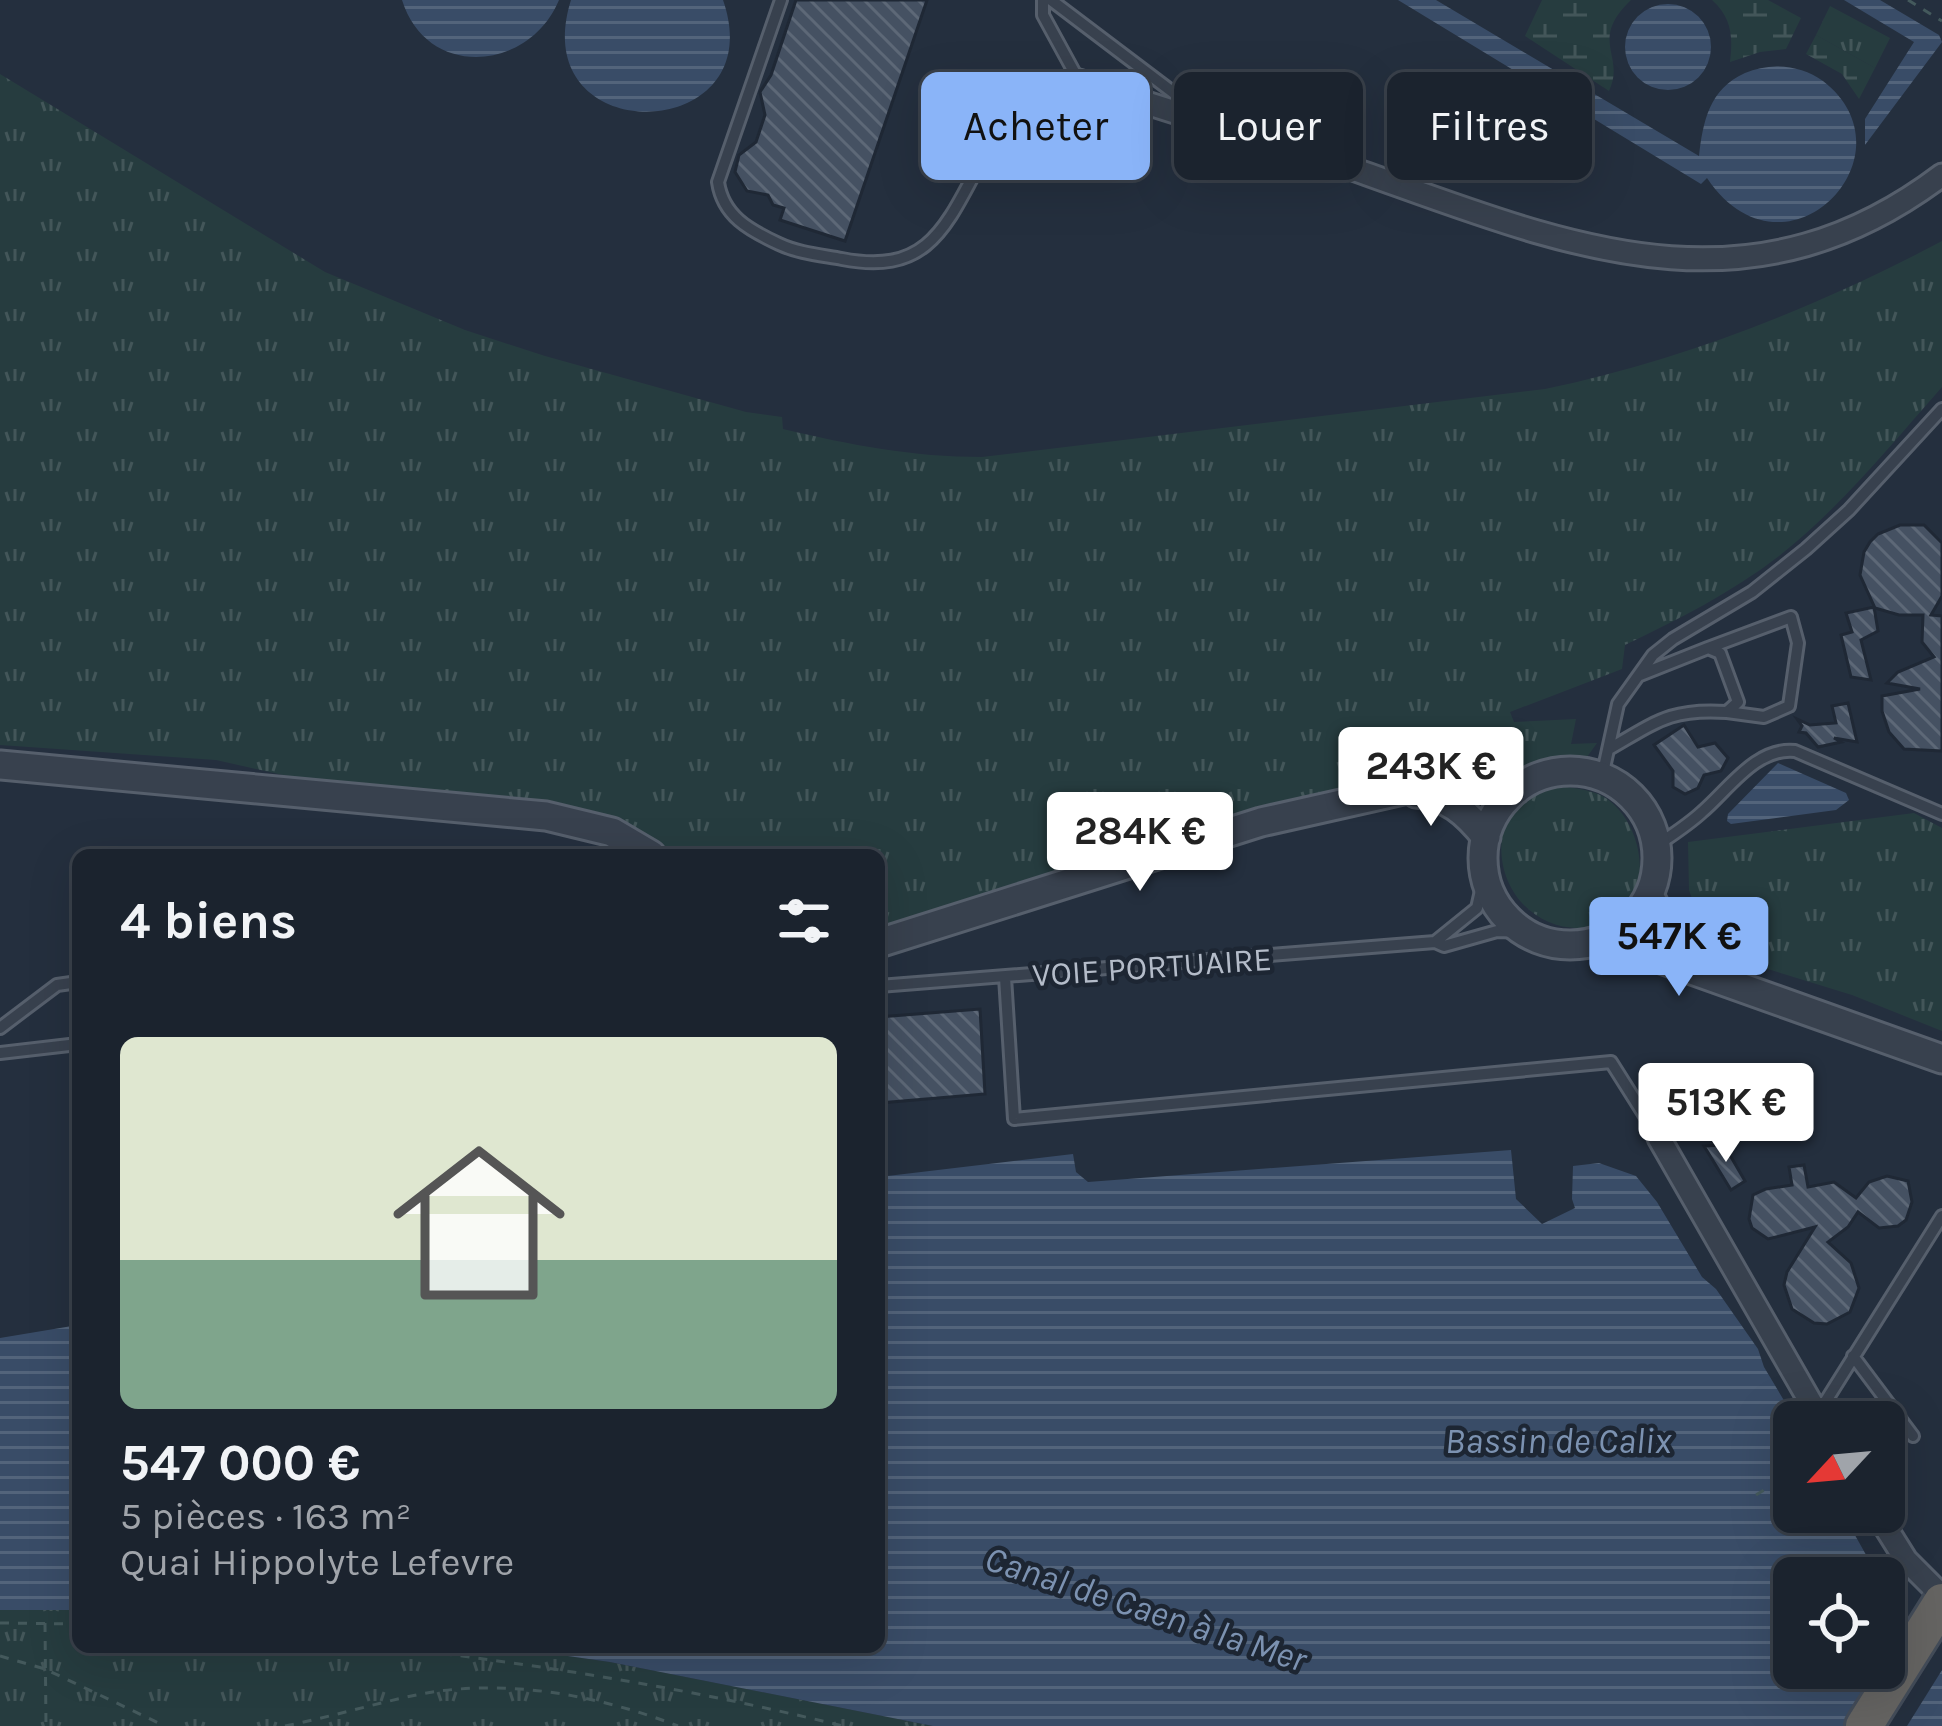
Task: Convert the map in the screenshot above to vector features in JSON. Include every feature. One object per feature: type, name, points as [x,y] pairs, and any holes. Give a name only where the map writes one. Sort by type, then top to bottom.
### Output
[{"type":"highway","points":[[1864,1726],[1942,1599]]},
{"type":"highway","points":[[1894,1726],[1942,1649]]},
{"type":"street","points":[[1363,175],[1550,238],[1642,258],[1718,260],[1802,245],[1898,204],[1942,175]]},
{"type":"street","points":[[0,765],[546,816],[612,832],[641,849]]},
{"type":"street","points":[[1594,942],[1626,924],[1649,895],[1656,847],[1636,801],[1602,777],[1561,771],[1545,774],[1502,803],[1486,837],[1485,873],[1492,896],[1525,932],[1558,944],[1594,942],[1634,949],[1942,1059]]},
{"type":"street","points":[[885,942],[1262,822],[1439,782],[1516,790]]},
{"type":"street","points":[[1394,791],[1433,794],[1460,808],[1486,837]]},
{"type":"street","points":[[1649,895],[1672,940],[1688,956],[1776,997]]},
{"type":"street","points":[[1659,1138],[1810,1401]]},
{"type":"street","points":[[1889,1533],[1906,1560],[1942,1599]]},
{"type":"lane","points":[[781,0],[718,182],[729,212],[758,234],[791,250],[862,263],[910,257],[933,243],[972,180]]},
{"type":"lane","points":[[1073,72],[1043,15],[1047,0],[1174,94]]},
{"type":"lane","points":[[1602,777],[1618,704],[1636,676],[1673,638],[1752,592],[1806,549],[1942,410]]},
{"type":"lane","points":[[1609,748],[1669,714],[1696,710],[1764,717],[1789,706],[1798,643],[1791,617],[1636,676]]},
{"type":"lane","points":[[1708,648],[1720,653],[1738,702],[1727,712]]},
{"type":"lane","points":[[1656,847],[1755,763],[1784,750],[1942,814]]},
{"type":"lane","points":[[1430,943],[1477,908],[1485,873]]},
{"type":"lane","name":"VOIE PORTUAIRE","points":[[885,986],[1430,943],[1444,946],[1497,931],[1525,932]]},
{"type":"lane","points":[[1005,977],[1014,1119],[1611,1062],[1659,1138]]},
{"type":"lane","points":[[0,1028],[58,985],[72,983]]},
{"type":"lane","points":[[0,1053],[72,1045]]},
{"type":"lane","points":[[1829,1401],[1942,1216]]},
{"type":"lane","points":[[1853,1356],[1913,1436]]},
{"type":"path","points":[[1907,0],[1942,21]]},
{"type":"path","points":[[1756,1495],[1773,1484]]},
{"type":"path","points":[[0,1623],[72,1624]]},
{"type":"path","points":[[45,1623],[46,1726]]},
{"type":"path","points":[[434,1653],[608,1676],[843,1726]]},
{"type":"path","points":[[0,1656],[45,1669],[164,1726]]},
{"type":"path","points":[[285,1726],[419,1695],[474,1689],[568,1695],[678,1726]]},
{"type":"green space","points":[[1542,0],[1631,0],[1612,27],[1614,68],[1609,91],[1592,80],[1592,72],[1580,72],[1525,36]]},
{"type":"green space","points":[[1712,0],[1768,0],[1801,18],[1786,49],[1730,62],[1730,28]]},
{"type":"green space","points":[[1830,6],[1890,38],[1875,68],[1816,35]]},
{"type":"green space","points":[[1816,35],[1875,68],[1859,99],[1842,74],[1806,54]]},
{"type":"green space","points":[[0,74],[325,272],[465,330],[746,412],[782,417],[783,429],[931,455],[982,457],[1545,389],[1648,363],[1749,329],[1942,241],[1942,387],[1844,497],[1761,569],[1625,645],[1622,669],[1510,712],[1514,722],[1576,719],[1571,744],[1597,743],[1587,757],[1505,778],[1414,777],[1349,786],[1250,811],[885,931],[885,849],[664,849],[649,839],[332,786],[216,760],[0,745]]},
{"type":"green space","points":[[1558,786],[1606,798],[1630,826],[1635,840],[1638,886],[1622,915],[1606,924],[1572,928],[1554,924],[1524,905],[1506,875],[1502,837],[1510,811],[1525,797]]},
{"type":"green space","points":[[1914,813],[1942,828],[1942,1031],[1852,995],[1735,959],[1700,922],[1689,890],[1688,842]]},
{"type":"green space","points":[[0,1609],[72,1610],[72,1653],[547,1653],[933,1726],[0,1726]]},
{"type":"water","points":[[402,0],[559,0],[545,24],[525,42],[503,53],[479,57],[455,54],[433,44],[415,26]]},
{"type":"water","points":[[571,0],[723,0],[729,48],[714,83],[685,104],[648,112],[611,105],[582,85],[566,50]]},
{"type":"water","points":[[1398,0],[1436,0],[1557,72],[1517,72]]},
{"type":"water","points":[[1844,0],[1880,0],[1939,35],[1942,42],[1865,145],[1865,119],[1914,42]]},
{"type":"water","points":[[1668,4],[1684,7],[1698,17],[1708,31],[1708,63],[1698,77],[1684,87],[1668,90],[1652,87],[1638,77],[1628,63],[1625,47],[1628,31],[1638,17],[1652,7]]},
{"type":"water","points":[[1765,67],[1805,71],[1823,81],[1849,111],[1856,144],[1849,175],[1830,200],[1803,217],[1771,222],[1738,210],[1707,178],[1701,184],[1592,118],[1592,93],[1699,156],[1716,97],[1733,80]]},
{"type":"water","points":[[1778,763],[1846,793],[1849,800],[1836,810],[1727,821],[1728,814]]},
{"type":"water","name":"Bassin de Calix","points":[[1511,1150],[1516,1199],[1542,1224],[1575,1208],[1573,1166],[1599,1163],[1636,1176],[1702,1277],[1716,1289],[1758,1349],[1784,1401],[1773,1401],[1773,1533],[1854,1533],[1867,1557],[1773,1557],[1773,1689],[1905,1689],[1905,1615],[1942,1652],[1942,1726],[933,1726],[547,1653],[885,1653],[885,1176],[1073,1154],[1076,1172],[1088,1182]]},
{"type":"water","points":[[72,1326],[72,1610],[0,1610],[0,1338]]},
{"type":"pier","points":[[1916,1629],[1942,1645],[1942,1670],[1907,1726],[1844,1726],[1868,1689],[1905,1689],[1905,1641]]},
{"type":"building","points":[[796,0],[927,0],[845,241],[780,220],[784,208],[773,205],[768,195],[747,191],[735,172],[739,155],[756,142],[765,115],[760,92],[771,75]]},
{"type":"building","points":[[1900,525],[1924,525],[1942,543],[1942,596],[1931,615],[1942,616],[1942,751],[1904,749],[1889,732],[1882,711],[1882,696],[1920,689],[1887,683],[1898,672],[1934,657],[1922,642],[1923,615],[1875,608],[1860,575],[1870,542]]},
{"type":"building","points":[[1874,607],[1878,631],[1861,640],[1871,680],[1851,677],[1841,635],[1852,632],[1846,613]]},
{"type":"building","points":[[1848,703],[1857,742],[1834,738],[1841,742],[1818,747],[1799,732],[1802,726],[1797,719],[1810,725],[1836,723],[1832,706]]},
{"type":"building","points":[[1684,725],[1698,747],[1715,743],[1728,758],[1721,771],[1704,775],[1698,788],[1685,794],[1673,787],[1673,771],[1654,745]]},
{"type":"building","points":[[980,1009],[985,1094],[885,1102],[885,1017]]},
{"type":"building","points":[[1724,1145],[1745,1181],[1731,1190],[1704,1146]]},
{"type":"building","points":[[1804,1165],[1808,1187],[1834,1182],[1856,1198],[1869,1182],[1887,1176],[1908,1181],[1912,1202],[1906,1220],[1898,1226],[1879,1228],[1858,1212],[1828,1242],[1851,1263],[1859,1288],[1850,1312],[1827,1324],[1814,1323],[1792,1309],[1784,1285],[1815,1227],[1768,1239],[1752,1228],[1749,1219],[1753,1195],[1792,1185],[1789,1167]]},
{"type":"water label","name":"Canal de Caen à la Mer","points":[[1146,1608]]}]
